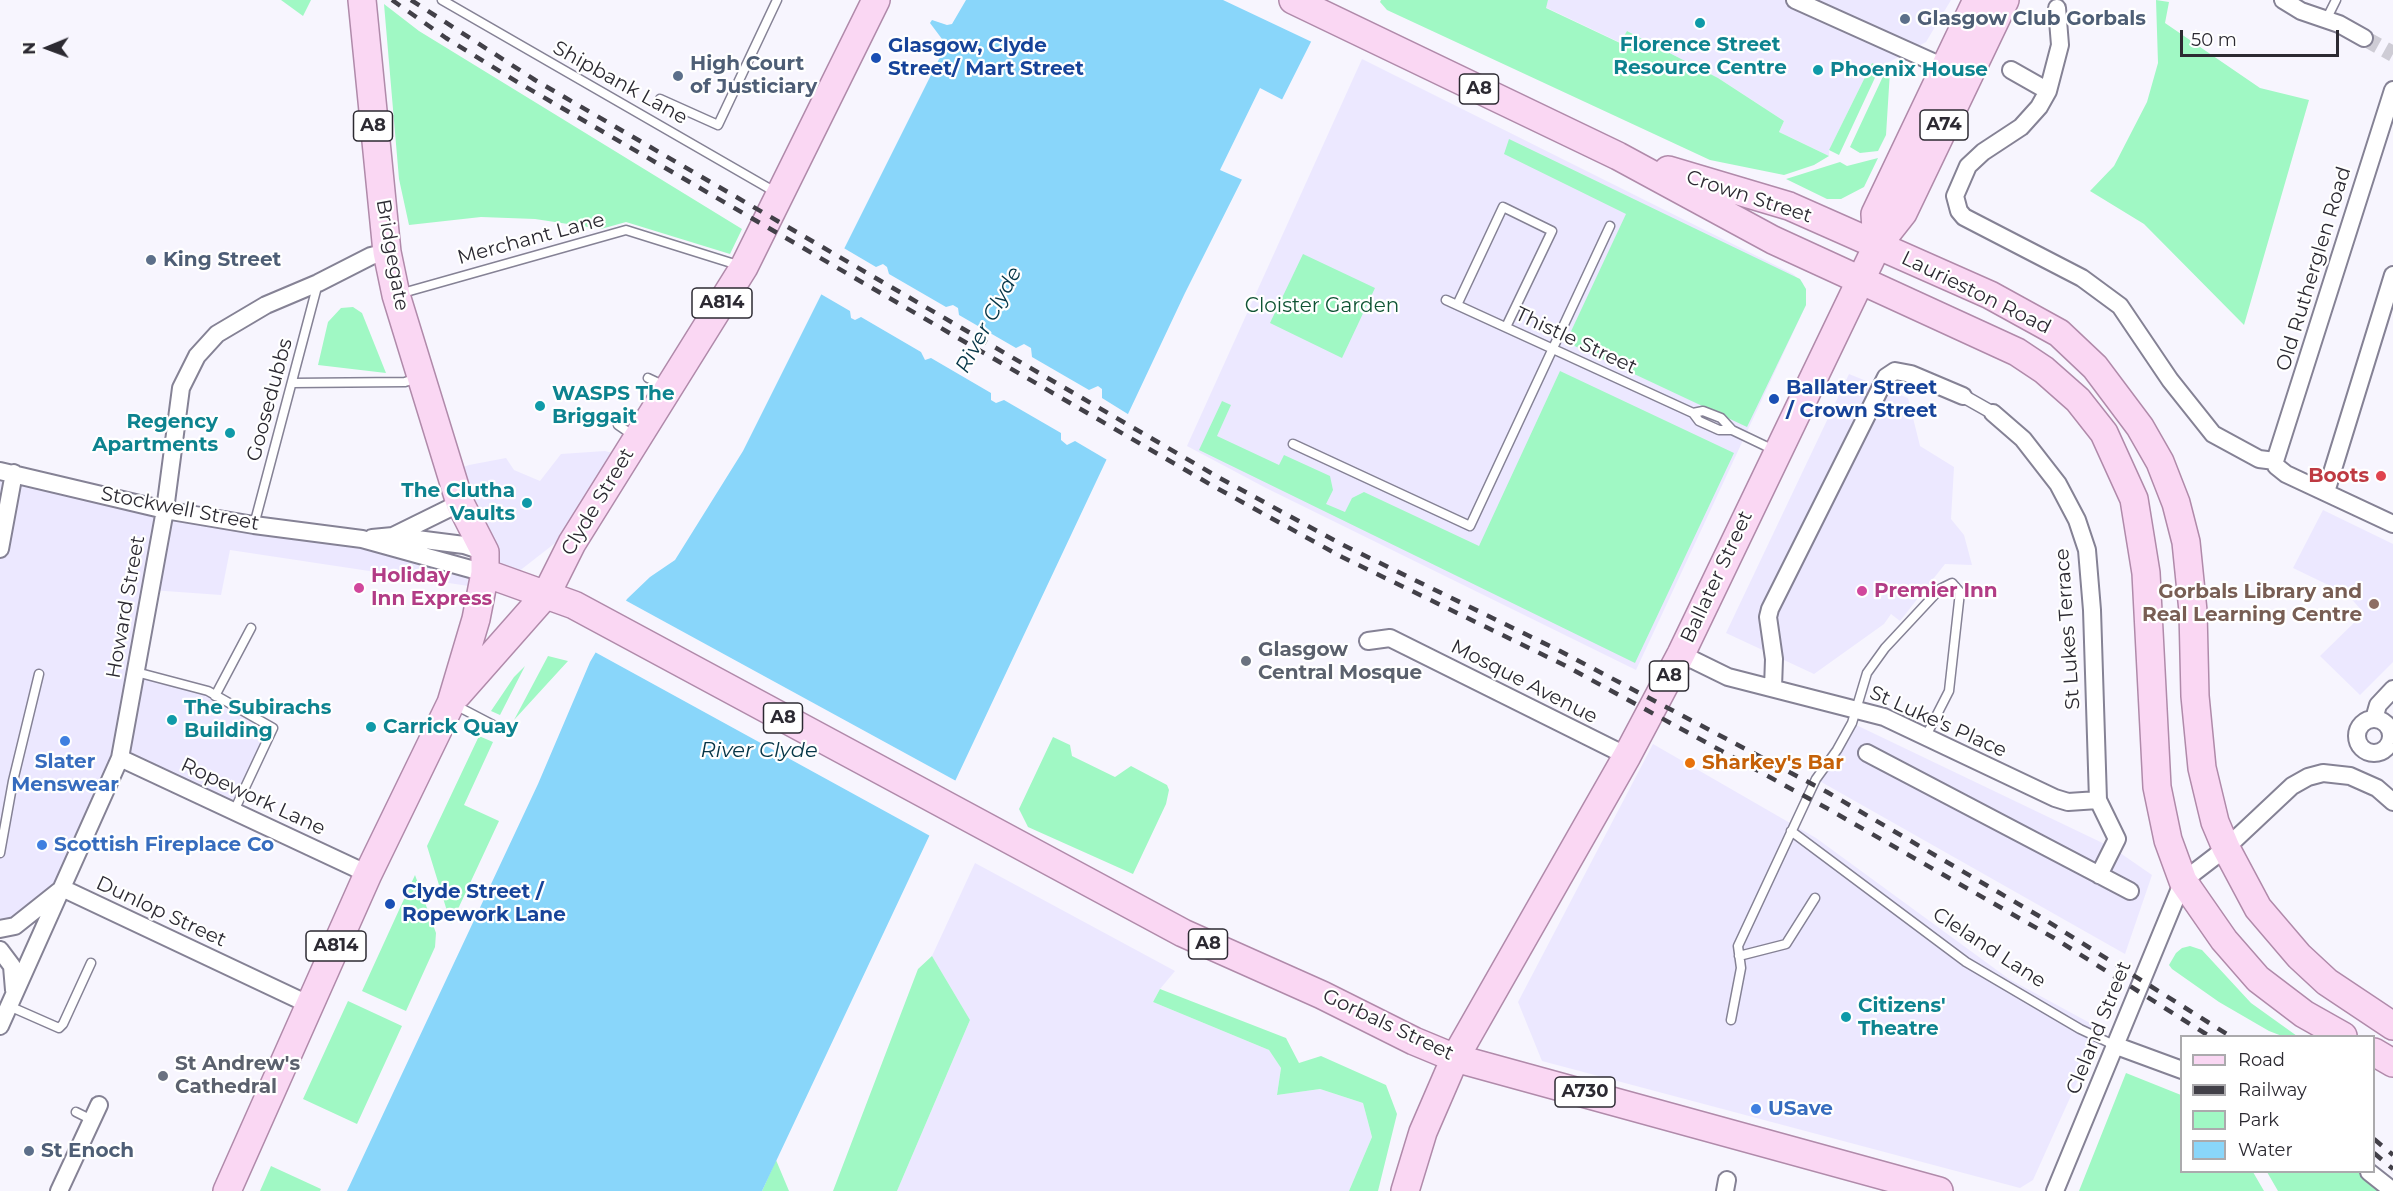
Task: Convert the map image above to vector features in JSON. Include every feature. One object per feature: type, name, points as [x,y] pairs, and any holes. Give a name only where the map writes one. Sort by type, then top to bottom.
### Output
[{"type":"main road","name":"Bridgegate","points":[[362,0],[387,252],[396,295],[419,378],[460,503]]},
{"type":"main road","name":"Clyde Street","points":[[451,703],[547,593],[627,432],[658,383],[744,267],[874,0]]},
{"type":"main road","name":"Crown Street","points":[[1293,0],[1618,156],[1773,240],[1860,281]]},
{"type":"main road","name":"Ballater Street","points":[[1455,1058],[1627,756],[1681,654],[1876,246],[1903,213],[1955,72],[1977,0]]},
{"type":"main road","name":"Ballater Street","points":[[1955,72],[2005,0]]},
{"type":"main road","name":"Crown Street","points":[[1618,156],[1789,206],[1876,246]]},
{"type":"main road","name":"Laurieston Road","points":[[1876,246],[1990,295],[2059,333],[2095,367],[2140,426],[2160,462],[2176,503],[2186,542],[2193,611],[2195,696],[2202,768],[2215,822],[2258,908],[2299,956],[2327,982],[2393,1026]]},
{"type":"main road","name":"Laurieston Road","points":[[1860,281],[2017,352],[2070,392],[2104,433],[2134,499],[2141,534],[2146,573],[2157,788],[2168,840],[2183,881],[2224,940],[2258,979],[2304,1014],[2341,1035]]},
{"type":"main road","points":[[460,503],[485,562]]},
{"type":"main road","name":"Clyde Street","points":[[227,1191],[369,874],[451,703],[476,619],[485,562]]},
{"type":"main road","name":"Stockwell Street","points":[[485,562],[599,619],[968,818]]},
{"type":"main road","name":"Gorbals Street","points":[[968,818],[1183,933],[1455,1058],[1939,1191]]},
{"type":"main road","points":[[2375,1054],[2393,1063]]},
{"type":"main road","name":"A8","points":[[1405,1191],[1423,1132],[1455,1058]]},
{"type":"street","points":[[1795,0],[1955,72]]},
{"type":"street","points":[[2283,0],[2301,11],[2364,38]]},
{"type":"street","points":[[2057,8],[2060,45],[2048,91],[2039,106],[2021,127],[1983,152],[1968,166],[1955,196],[1959,211],[1964,217],[2082,278],[2120,306],[2170,380],[2213,434],[2259,459],[2275,461],[2276,466],[2286,474],[2393,524]]},
{"type":"street","points":[[2011,70],[2048,91]]},
{"type":"street","name":"Old Rutherglen Road","points":[[2275,461],[2393,90]]},
{"type":"street","name":"Howard Street","points":[[0,1026],[120,758],[165,510],[181,388],[197,356],[217,334],[266,305],[318,283],[371,256],[387,252]]},
{"type":"street","points":[[2326,492],[2393,275]]},
{"type":"street","name":"St Lukes Terrace","points":[[1773,688],[1774,659],[1768,617],[1770,609],[1879,387],[1886,377],[1895,371],[1911,374],[1963,396],[1993,413],[2023,439],[2058,484],[2077,520],[2087,550],[2092,610],[2098,801]]},
{"type":"street","points":[[0,549],[7,472]]},
{"type":"street","name":"Stockwell Street","points":[[7,472],[165,510],[254,525],[362,539],[485,562]]},
{"type":"street","name":"Stockwell Street","points":[[393,536],[460,503]]},
{"type":"street","name":"Stockwell Street","points":[[362,539],[393,536],[464,545],[485,562]]},
{"type":"street","name":"Mosque Avenue","points":[[1368,641],[1390,638],[1627,756]]},
{"type":"street","name":"St Luke's Place","points":[[1681,654],[1728,677],[1857,708],[1884,717],[2055,798],[2068,802],[2098,801]]},
{"type":"street","points":[[2374,719],[2378,705],[2393,689]]},
{"type":"street","points":[[2374,719],[2385,722],[2391,732],[2390,750],[2370,752],[2359,742],[2360,726],[2374,719]]},
{"type":"street","points":[[1867,753],[2130,891]]},
{"type":"street","name":"Ropework Lane","points":[[120,758],[369,874]]},
{"type":"street","points":[[2183,881],[2226,848],[2292,786],[2308,777],[2323,773],[2350,776],[2377,788],[2393,802]]},
{"type":"street","points":[[2098,801],[2117,839],[2099,875]]},
{"type":"street","name":"Cleland Street","points":[[2055,1191],[2183,881]]},
{"type":"street","points":[[0,929],[15,926],[62,888]]},
{"type":"street","name":"Dunlop Street","points":[[62,888],[310,1005]]},
{"type":"street","points":[[0,950],[12,966],[11,1000]]},
{"type":"street","name":"Cleland Lane","points":[[2114,1045],[2180,1070]]},
{"type":"street","points":[[59,1191],[95,1112]]},
{"type":"street","points":[[2369,1173],[2393,1191]]},
{"type":"lane","name":"Shipbank Lane","points":[[442,0],[780,195]]},
{"type":"lane","points":[[660,99],[718,125],[777,0]]},
{"type":"lane","points":[[2326,20],[2336,0]]},
{"type":"lane","points":[[1457,305],[1503,207],[1552,231],[1506,327]]},
{"type":"lane","points":[[1293,444],[1470,526],[1610,226]]},
{"type":"lane","name":"Merchant Lane","points":[[396,295],[626,230],[744,267]]},
{"type":"lane","name":"Goosedubbs","points":[[254,525],[318,283]]},
{"type":"lane","name":"Thistle Street","points":[[1446,300],[1693,413],[1703,411],[1721,418],[1732,430],[1777,451]]},
{"type":"lane","points":[[292,383],[405,382],[419,378]]},
{"type":"lane","points":[[1731,1020],[1741,968],[1738,946],[1816,779],[1838,750],[1857,708],[1867,673],[1885,648],[1940,589],[1952,583],[1960,592],[1949,690],[1926,736]]},
{"type":"lane","points":[[215,696],[251,628]]},
{"type":"lane","points":[[136,672],[215,696],[273,728],[234,811]]},
{"type":"lane","points":[[0,853],[39,674]]},
{"type":"lane","points":[[451,703],[499,728]]},
{"type":"lane","name":"Cleland Lane","points":[[1791,831],[1966,962],[2080,1029],[2114,1045]]},
{"type":"lane","points":[[1739,956],[1786,944],[1815,898]]},
{"type":"lane","points":[[11,1000],[59,1028],[63,1024],[91,963]]},
{"type":"lane","points":[[76,1112],[95,1112]]},
{"type":"shaded area","points":[[1548,0],[1951,0],[1926,42],[1880,67],[1872,63],[1829,150],[1829,156],[1779,132],[1784,121],[1718,78],[1627,31],[1621,43],[1545,7]]},
{"type":"shaded area","points":[[1362,59],[1793,274],[1803,283],[1806,305],[1636,670],[1266,488],[1187,446]]},
{"type":"shaded area","points":[[1849,374],[1908,398],[1920,446],[1954,467],[1951,519],[1964,535],[1972,565],[1945,564],[1900,621],[1891,614],[1884,624],[1814,674],[1726,633]]},
{"type":"shaded area","points":[[605,451],[616,454],[559,540],[495,590],[230,550],[221,595],[151,590],[137,672],[208,691],[273,728],[234,811],[120,758],[62,888],[0,929],[0,471],[362,539],[484,572],[450,472],[469,465],[506,458],[514,470],[540,481],[561,454]]},
{"type":"shaded area","name":"Gorbals Library and Real Learning Centre","points":[[2323,510],[2393,544],[2393,662],[2360,695],[2320,656],[2364,613],[2347,594],[2293,568]]},
{"type":"shaded area","points":[[1852,723],[2113,848],[2152,875],[2125,954],[1816,779]]},
{"type":"shaded area","points":[[1653,744],[1816,838],[2009,979],[2101,1029],[2033,1180],[2020,1188],[1542,1061],[1518,1002]]},
{"type":"shaded area","points":[[975,863],[1175,971],[1160,989],[1153,1002],[1269,1050],[1281,1068],[1277,1095],[1320,1089],[1363,1103],[1372,1137],[1349,1191],[897,1191],[970,1020],[932,956]]},
{"type":"green space","points":[[281,0],[311,0],[303,16]]},
{"type":"green space","points":[[1381,0],[1548,0],[1546,8],[1620,43],[1627,31],[1718,78],[1784,121],[1779,132],[1829,156],[1814,165],[1784,175],[1710,160],[1387,10],[1380,2]]},
{"type":"green space","points":[[2156,0],[2169,2],[2165,23],[2260,88],[2309,100],[2244,325],[2144,224],[2090,191],[2114,166],[2147,102],[2158,63]]},
{"type":"green space","points":[[384,4],[419,31],[742,229],[730,254],[626,222],[601,229],[535,219],[481,217],[409,225],[399,179]]},
{"type":"green space","points":[[1872,63],[1880,67],[1839,155],[1829,150]]},
{"type":"green space","points":[[1886,70],[1890,71],[1886,135],[1878,151],[1860,153],[1850,147]]},
{"type":"green space","points":[[1509,139],[1800,279],[1806,289],[1806,305],[1747,427],[1566,342],[1626,214],[1504,154]]},
{"type":"green space","points":[[1878,158],[1864,187],[1841,199],[1827,199],[1786,179],[1840,162],[1847,166]]},
{"type":"green space","name":"Cloister Garden","points":[[1303,254],[1375,288],[1342,358],[1270,323]]},
{"type":"green space","points":[[353,307],[362,313],[386,373],[318,365],[328,322],[341,308]]},
{"type":"green space","points":[[1560,371],[1734,453],[1635,663],[1199,450],[1222,401],[1231,405],[1217,436],[1279,465],[1284,455],[1330,476],[1333,490],[1326,504],[1345,512],[1352,498],[1364,492],[1479,546]]},
{"type":"green space","points":[[548,656],[568,661],[514,720]]},
{"type":"green space","points":[[525,666],[500,715],[491,711],[514,677]]},
{"type":"green space","points":[[479,736],[493,742],[464,805],[499,821],[451,924],[427,846]]},
{"type":"green space","points":[[1053,737],[1070,745],[1072,756],[1115,777],[1131,766],[1167,785],[1169,790],[1166,804],[1133,874],[1028,827],[1019,809]]},
{"type":"green space","points":[[415,875],[436,933],[435,947],[406,1011],[362,991]]},
{"type":"green space","points":[[2190,946],[2202,950],[2251,1003],[2296,1035],[2279,1035],[2269,1031],[2219,1002],[2172,969],[2169,965],[2182,948]]},
{"type":"green space","points":[[932,956],[970,1020],[897,1191],[833,1191],[918,969]]},
{"type":"green space","points":[[1160,989],[1286,1038],[1299,1063],[1321,1056],[1386,1085],[1397,1114],[1378,1191],[1349,1191],[1372,1137],[1363,1103],[1320,1089],[1277,1095],[1281,1068],[1269,1050],[1153,1002]]},
{"type":"green space","points":[[348,1001],[402,1026],[357,1124],[303,1099]]},
{"type":"green space","points":[[2126,1073],[2180,1095],[2180,1173],[2254,1173],[2264,1191],[2079,1191]]},
{"type":"green space","points":[[776,1160],[789,1191],[762,1191]]},
{"type":"green space","points":[[271,1166],[321,1189],[320,1191],[260,1191]]},
{"type":"green space","points":[[2268,1173],[2359,1173],[2382,1191],[2278,1191]]},
{"type":"water","name":"River Clyde","points":[[966,0],[1332,0],[1185,293],[762,1191],[347,1191],[538,784],[590,662],[627,599],[650,577],[675,560],[743,451],[942,53],[942,39],[930,23],[932,20],[947,25],[952,24]]},
{"type":"pier","points":[[1223,0],[1335,0],[1314,43]]},
{"type":"pier","points":[[1260,88],[1285,101],[1245,181],[1220,170]]},
{"type":"pier","points":[[842,247],[876,267],[883,264],[887,267],[889,274],[946,307],[953,305],[958,308],[959,315],[1016,348],[1024,344],[1031,348],[1032,357],[1089,390],[1098,386],[1102,389],[1102,398],[1131,416],[1109,461],[1075,441],[1067,445],[1061,440],[1061,433],[1004,400],[996,403],[991,400],[991,393],[931,358],[925,360],[921,352],[861,317],[855,320],[851,318],[850,311],[819,293]]},
{"type":"pier","points":[[623,599],[958,782],[932,837],[593,651]]},
{"type":"tunnel","points":[[2364,38],[2393,54]]},
{"type":"railway","points":[[392,0],[446,38],[519,83],[1213,486],[1342,557],[1564,665],[1830,810],[2054,938],[2207,1035]]},
{"type":"railway","points":[[411,0],[535,80],[1218,477],[1341,544],[1560,651],[1827,792],[2039,916],[2228,1035]]},
{"type":"railway","points":[[2375,1140],[2393,1155]]},
{"type":"railway","points":[[2375,1154],[2393,1169]]},
{"type":"place","name":"Glasgow Club Gorbals","points":[[1905,19]]},
{"type":"place","name":"Florence Street Resource Centre","points":[[1700,23]]},
{"type":"place","name":"Glasgow, Clyde Street/ Mart Street","points":[[876,58]]},
{"type":"place","name":"Phoenix House","points":[[1818,70]]},
{"type":"place","name":"High Court of Justiciary","points":[[678,76]]},
{"type":"place","name":"King Street","points":[[151,260]]},
{"type":"place","name":"Ballater Street / Crown Street","points":[[1774,399]]},
{"type":"place","name":"WASPS The Briggait","points":[[540,406]]},
{"type":"place","name":"Regency Apartments","points":[[230,433]]},
{"type":"place","name":"Boots","points":[[2381,476]]},
{"type":"place","name":"The Clutha Vaults","points":[[527,503]]},
{"type":"place","name":"Holiday Inn Express","points":[[359,588]]},
{"type":"place","name":"Premier Inn","points":[[1862,591]]},
{"type":"place","name":"Gorbals Library and Real Learning Centre","points":[[2374,604]]},
{"type":"place","name":"Glasgow Central Mosque","points":[[1246,661]]},
{"type":"place","name":"The Subirachs Building","points":[[172,720]]},
{"type":"place","name":"Carrick Quay","points":[[371,727]]},
{"type":"place","name":"Slater Menswear","points":[[65,741]]},
{"type":"place","name":"Sharkey's Bar","points":[[1690,763]]},
{"type":"place","name":"Scottish Fireplace Co","points":[[42,845]]},
{"type":"place","name":"Clyde Street / Ropework Lane","points":[[390,904]]},
{"type":"place","name":"Citizens' Theatre","points":[[1846,1017]]},
{"type":"place","name":"St Andrew's Cathedral","points":[[163,1076]]},
{"type":"place","name":"USave","points":[[1756,1109]]},
{"type":"place","name":"St Enoch","points":[[29,1151]]}]
